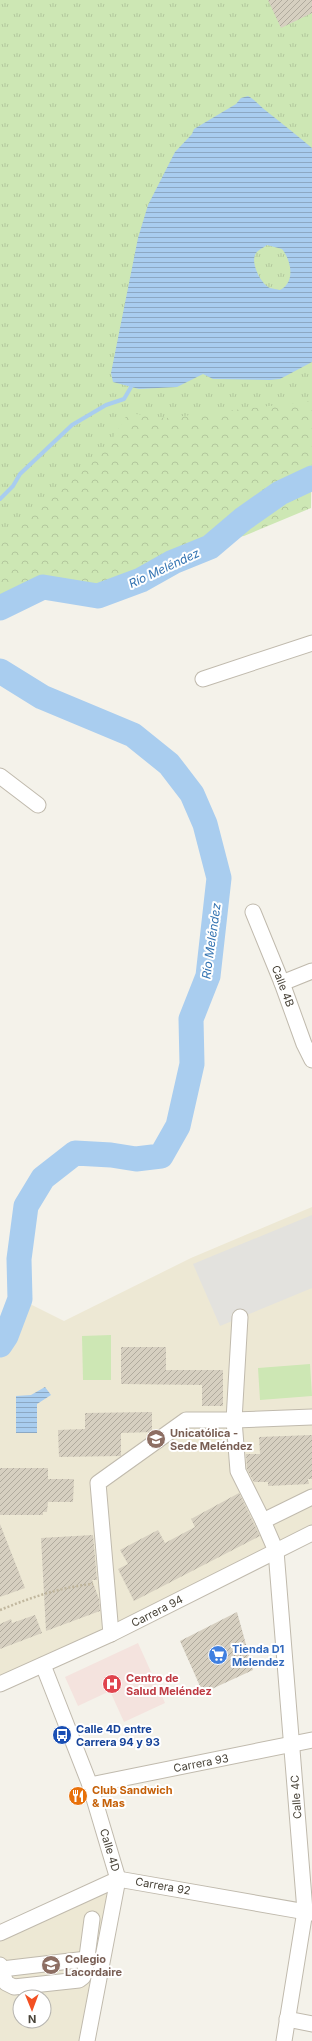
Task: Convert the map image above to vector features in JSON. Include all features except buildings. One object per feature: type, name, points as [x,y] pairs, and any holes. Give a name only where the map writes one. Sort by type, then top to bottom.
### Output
[{"type":"street","points":[[203,679],[312,643]]},
{"type":"street","points":[[0,776],[38,805]]},
{"type":"street","name":"Calle 4B","points":[[253,912],[282,983],[304,1044],[312,1060]]},
{"type":"street","points":[[282,983],[312,971]]},
{"type":"street","name":"Calle 4C","points":[[240,1317],[234,1420],[238,1470],[276,1551],[308,1912],[284,2041]]},
{"type":"street","points":[[111,1634],[98,1483],[186,1420],[312,1417]]},
{"type":"street","points":[[263,1521],[312,1497]]},
{"type":"street","name":"Carrera 94","points":[[0,1684],[43,1666],[111,1634],[312,1534]]},
{"type":"street","name":"Calle 4D","points":[[43,1666],[90,1785],[118,1878],[87,2041]]},
{"type":"street","name":"Carrera 93","points":[[90,1785],[312,1740]]},
{"type":"street","points":[[0,1933],[118,1878]]},
{"type":"street","name":"Carrera 92","points":[[118,1878],[308,1912]]},
{"type":"street","points":[[1,1967],[87,1959],[92,1919]]},
{"type":"street","points":[[287,2019],[312,2024]]},
{"type":"path","points":[[0,1610],[37,1595],[78,1585],[107,1582]]},
{"type":"shaded area","name":"Unicatólica - Sede Meléndez","points":[[312,1207],[312,1533],[0,1684],[0,1345],[6,1336],[20,1299],[64,1321],[191,1258]]},
{"type":"shaded area","points":[[312,1215],[312,1288],[220,1326],[193,1264]]},
{"type":"shaded area","name":"Centro de Salud Meléndez","points":[[138,1643],[165,1703],[124,1722],[110,1691],[78,1706],[65,1677]]},
{"type":"shaded area","name":"Colegio Lacordaire","points":[[118,1879],[87,2041],[0,2041],[0,1933]]},
{"type":"green space","points":[[0,0],[312,0],[312,478],[243,519],[210,547],[173,562],[141,580],[98,596],[43,587],[0,608]]},
{"type":"green space","points":[[312,401],[311,508],[244,536],[166,551],[111,583],[59,580],[26,587],[0,601],[0,534],[15,525],[108,446],[128,413],[166,418]]},
{"type":"green space","points":[[111,1335],[111,1380],[83,1380],[82,1336]]},
{"type":"green space","points":[[310,1364],[312,1396],[260,1400],[258,1368]]},
{"type":"water","points":[[248,96],[312,148],[312,362],[280,379],[213,379],[203,374],[177,387],[139,389],[113,382],[111,373],[138,238],[148,205],[175,152],[192,134],[194,129],[236,104],[241,98]],"holes":[[[267,245],[282,249],[290,265],[290,276],[288,282],[280,290],[270,288],[263,282],[254,263],[254,259],[257,252]]]},
{"type":"water","points":[[45,1387],[51,1395],[37,1404],[37,1433],[16,1433],[16,1396],[31,1395]]},
{"type":"waterway","points":[[0,499],[13,486],[20,474],[72,425],[106,405],[124,399],[131,387]]},
{"type":"waterway","name":"Río Meléndez","points":[[0,608],[43,587],[98,596],[141,580],[173,562],[210,547],[243,519],[280,493],[312,478]]},
{"type":"waterway","name":"Río Meléndez","points":[[0,671],[42,697],[133,735],[169,764],[192,794],[205,824],[219,878],[208,976],[191,1019],[192,1064],[178,1126],[161,1156],[136,1159],[111,1155],[75,1153],[43,1178],[26,1206],[19,1259],[20,1299],[6,1336],[0,1345]]},
{"type":"place","name":"Unicatólica - Sede Meléndez","points":[[156,1439]]},
{"type":"place","name":"Tienda D1 Melendez","points":[[218,1655]]},
{"type":"place","name":"Centro de Salud Meléndez","points":[[112,1684]]},
{"type":"place","name":"Calle 4D entre Carrera 94 y 93","points":[[62,1735]]},
{"type":"place","name":"Club Sandwich & Mas","points":[[78,1796]]},
{"type":"place","name":"Colegio Lacordaire","points":[[51,1965]]}]
